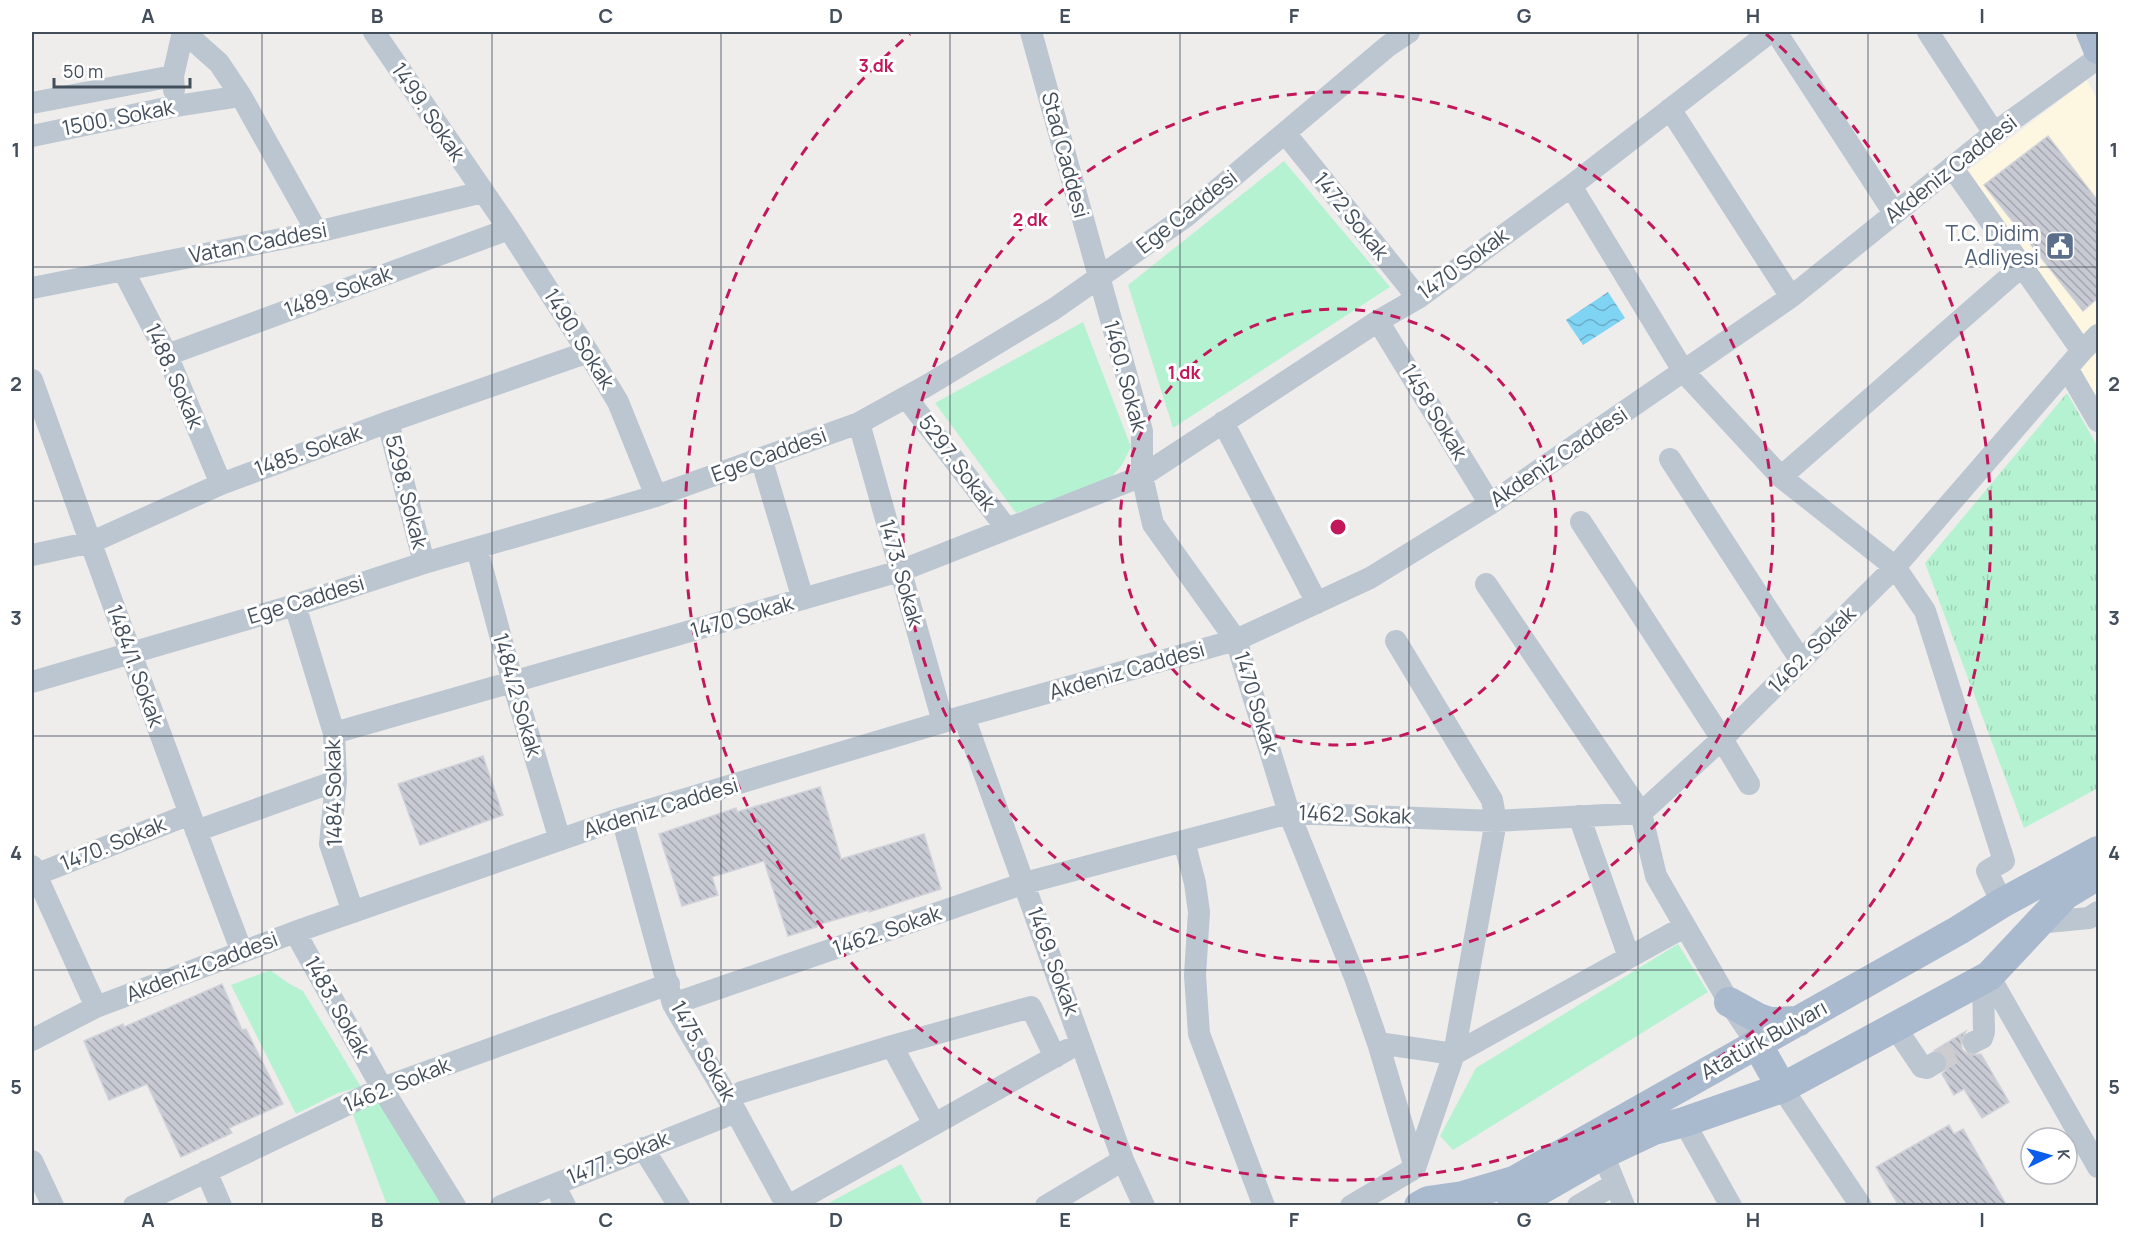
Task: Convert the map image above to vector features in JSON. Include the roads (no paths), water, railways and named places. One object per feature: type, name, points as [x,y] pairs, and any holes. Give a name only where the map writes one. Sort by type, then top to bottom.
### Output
[{"type":"main road","points":[[2091,32],[2098,49]]},
{"type":"main road","name":"Atatürk Bulvarı","points":[[1419,1206],[1428,1200],[1463,1196],[1514,1181],[1800,1021],[2002,903],[2098,851]]},
{"type":"main road","name":"Atatürk Bulvarı","points":[[1512,1206],[1603,1154],[1654,1130],[1782,1089],[1986,977],[2065,895],[2098,875]]},
{"type":"main road","points":[[1729,1002],[1770,1022],[1800,1021]]},
{"type":"main road","points":[[1757,1044],[1782,1089]]},
{"type":"street","points":[[176,106],[173,76],[184,32],[219,63],[241,96],[317,232]]},
{"type":"street","name":"1499. Sokak","points":[[374,32],[483,192]]},
{"type":"street","name":"Stad Caddesi","points":[[1031,32],[1099,278]]},
{"type":"street","name":"Ege Caddesi","points":[[32,682],[295,605],[424,563],[656,496],[859,423],[1054,309],[1185,217],[1388,46],[1409,32]]},
{"type":"street","name":"1470 Sokak","points":[[334,733],[900,571],[1142,476],[1378,321],[1418,298],[1571,186],[1770,32]]},
{"type":"street","points":[[1776,32],[1894,213]]},
{"type":"street","points":[[1928,32],[1994,133]]},
{"type":"street","name":"Akdeniz Caddesi","points":[[32,1040],[96,1007],[295,932],[622,818],[953,719],[1236,640],[1370,578],[1490,504],[1791,297],[1994,133],[2098,58]]},
{"type":"street","name":"1500. Sokak","points":[[32,103],[173,76]]},
{"type":"street","name":"1500. Sokak","points":[[32,136],[176,106],[241,96]]},
{"type":"street","points":[[1670,109],[1791,297]]},
{"type":"street","name":"1472 Sokak","points":[[1285,133],[1418,298]]},
{"type":"street","points":[[1952,167],[2082,351]]},
{"type":"street","points":[[1571,186],[1684,372],[1781,477],[1895,567],[1924,611],[2004,861],[1987,871],[2002,903]]},
{"type":"street","name":"1490. Sokak","points":[[483,192],[509,228],[618,402],[656,496]]},
{"type":"street","name":"Vatan Caddesi","points":[[32,288],[317,232],[483,192]]},
{"type":"street","name":"1489. Sokak","points":[[167,355],[509,228]]},
{"type":"street","points":[[1781,477],[2022,266]]},
{"type":"street","name":"1488. Sokak","points":[[123,270],[167,355],[221,483]]},
{"type":"street","name":"1460. Sokak","points":[[1099,278],[1142,431],[1142,476]]},
{"type":"street","name":"1458 Sokak","points":[[1378,321],[1490,504]]},
{"type":"street","name":"1462. Sokak","points":[[134,1206],[382,1088],[1025,883],[1289,813],[1496,821],[1641,813],[1722,739],[1895,567],[2098,335]]},
{"type":"street","name":"1485. Sokak","points":[[32,555],[92,542],[221,483],[588,352]]},
{"type":"street","points":[[2067,368],[2098,421]]},
{"type":"street","name":"1484/1. Sokak","points":[[32,380],[40,428],[92,542],[129,652],[242,952]]},
{"type":"street","name":"5297. Sokak","points":[[906,397],[1007,529]]},
{"type":"street","name":"5298. Sokak","points":[[388,422],[424,563]]},
{"type":"street","points":[[1224,422],[1317,603]]},
{"type":"street","name":"1473. Sokak","points":[[859,423],[900,571],[953,719]]},
{"type":"street","points":[[761,458],[804,599]]},
{"type":"street","points":[[1670,459],[1801,661]]},
{"type":"street","name":"1470 Sokak","points":[[1142,476],[1153,524],[1236,640],[1289,813],[1348,959],[1378,1043],[1415,1168]]},
{"type":"street","points":[[1581,522],[1749,784]]},
{"type":"street","name":"1484/2 Sokak","points":[[477,549],[513,683],[560,840]]},
{"type":"street","points":[[1486,584],[1641,813],[1656,876],[1729,1002],[1757,1044]]},
{"type":"street","name":"1484 Sokak","points":[[295,605],[334,733],[336,781],[330,844],[353,912]]},
{"type":"street","points":[[1351,1206],[1415,1168],[1455,1054],[1496,821],[1492,800],[1396,641]]},
{"type":"street","name":"1469. Sokak","points":[[953,719],[1025,883],[1124,1160],[1144,1206]]},
{"type":"street","name":"1470. Sokak","points":[[33,870],[336,781]]},
{"type":"street","points":[[1579,816],[1629,957]]},
{"type":"street","name":"1475. Sokak","points":[[622,818],[671,994],[739,1102],[788,1206]]},
{"type":"street","points":[[1184,841],[1195,883],[1199,912],[1195,975],[1199,1034],[1264,1206]]},
{"type":"street","points":[[33,870],[96,1007]]},
{"type":"street","points":[[2037,923],[2089,918],[2098,912]]},
{"type":"street","points":[[1378,1043],[1455,1054],[1684,927]]},
{"type":"street","name":"1483. Sokak","points":[[295,932],[382,1088],[455,1206]]},
{"type":"street","points":[[1974,1042],[1982,1038],[1984,1032],[1986,977]]},
{"type":"street","points":[[1986,977],[2098,1167]]},
{"type":"street","name":"1477. Sokak","points":[[501,1206],[643,1148],[739,1102],[892,1046],[1031,1007],[1055,1057]]},
{"type":"street","points":[[1895,1027],[1922,1067],[1927,1068],[1935,1063]]},
{"type":"street","points":[[788,1206],[1082,1042]]},
{"type":"street","points":[[892,1046],[934,1124]]},
{"type":"street","points":[[1782,1089],[1861,1206]]},
{"type":"street","points":[[1683,1122],[1731,1206]]},
{"type":"street","points":[[643,1148],[679,1206]]},
{"type":"street","points":[[1603,1154],[1624,1206]]},
{"type":"street","points":[[1046,1206],[1124,1160]]},
{"type":"street","points":[[32,1161],[53,1206]]},
{"type":"street","points":[[206,1171],[220,1206]]},
{"type":"street","points":[[1578,1206],[1615,1184]]},
{"type":"water","points":[[1608,292],[1625,318],[1583,345],[1566,320]]},
{"type":"tunnel","points":[[1935,1063],[1974,1042]]},
{"type":"place","name":"T.C. Didim Adliyesi","points":[[2060,246]]}]
